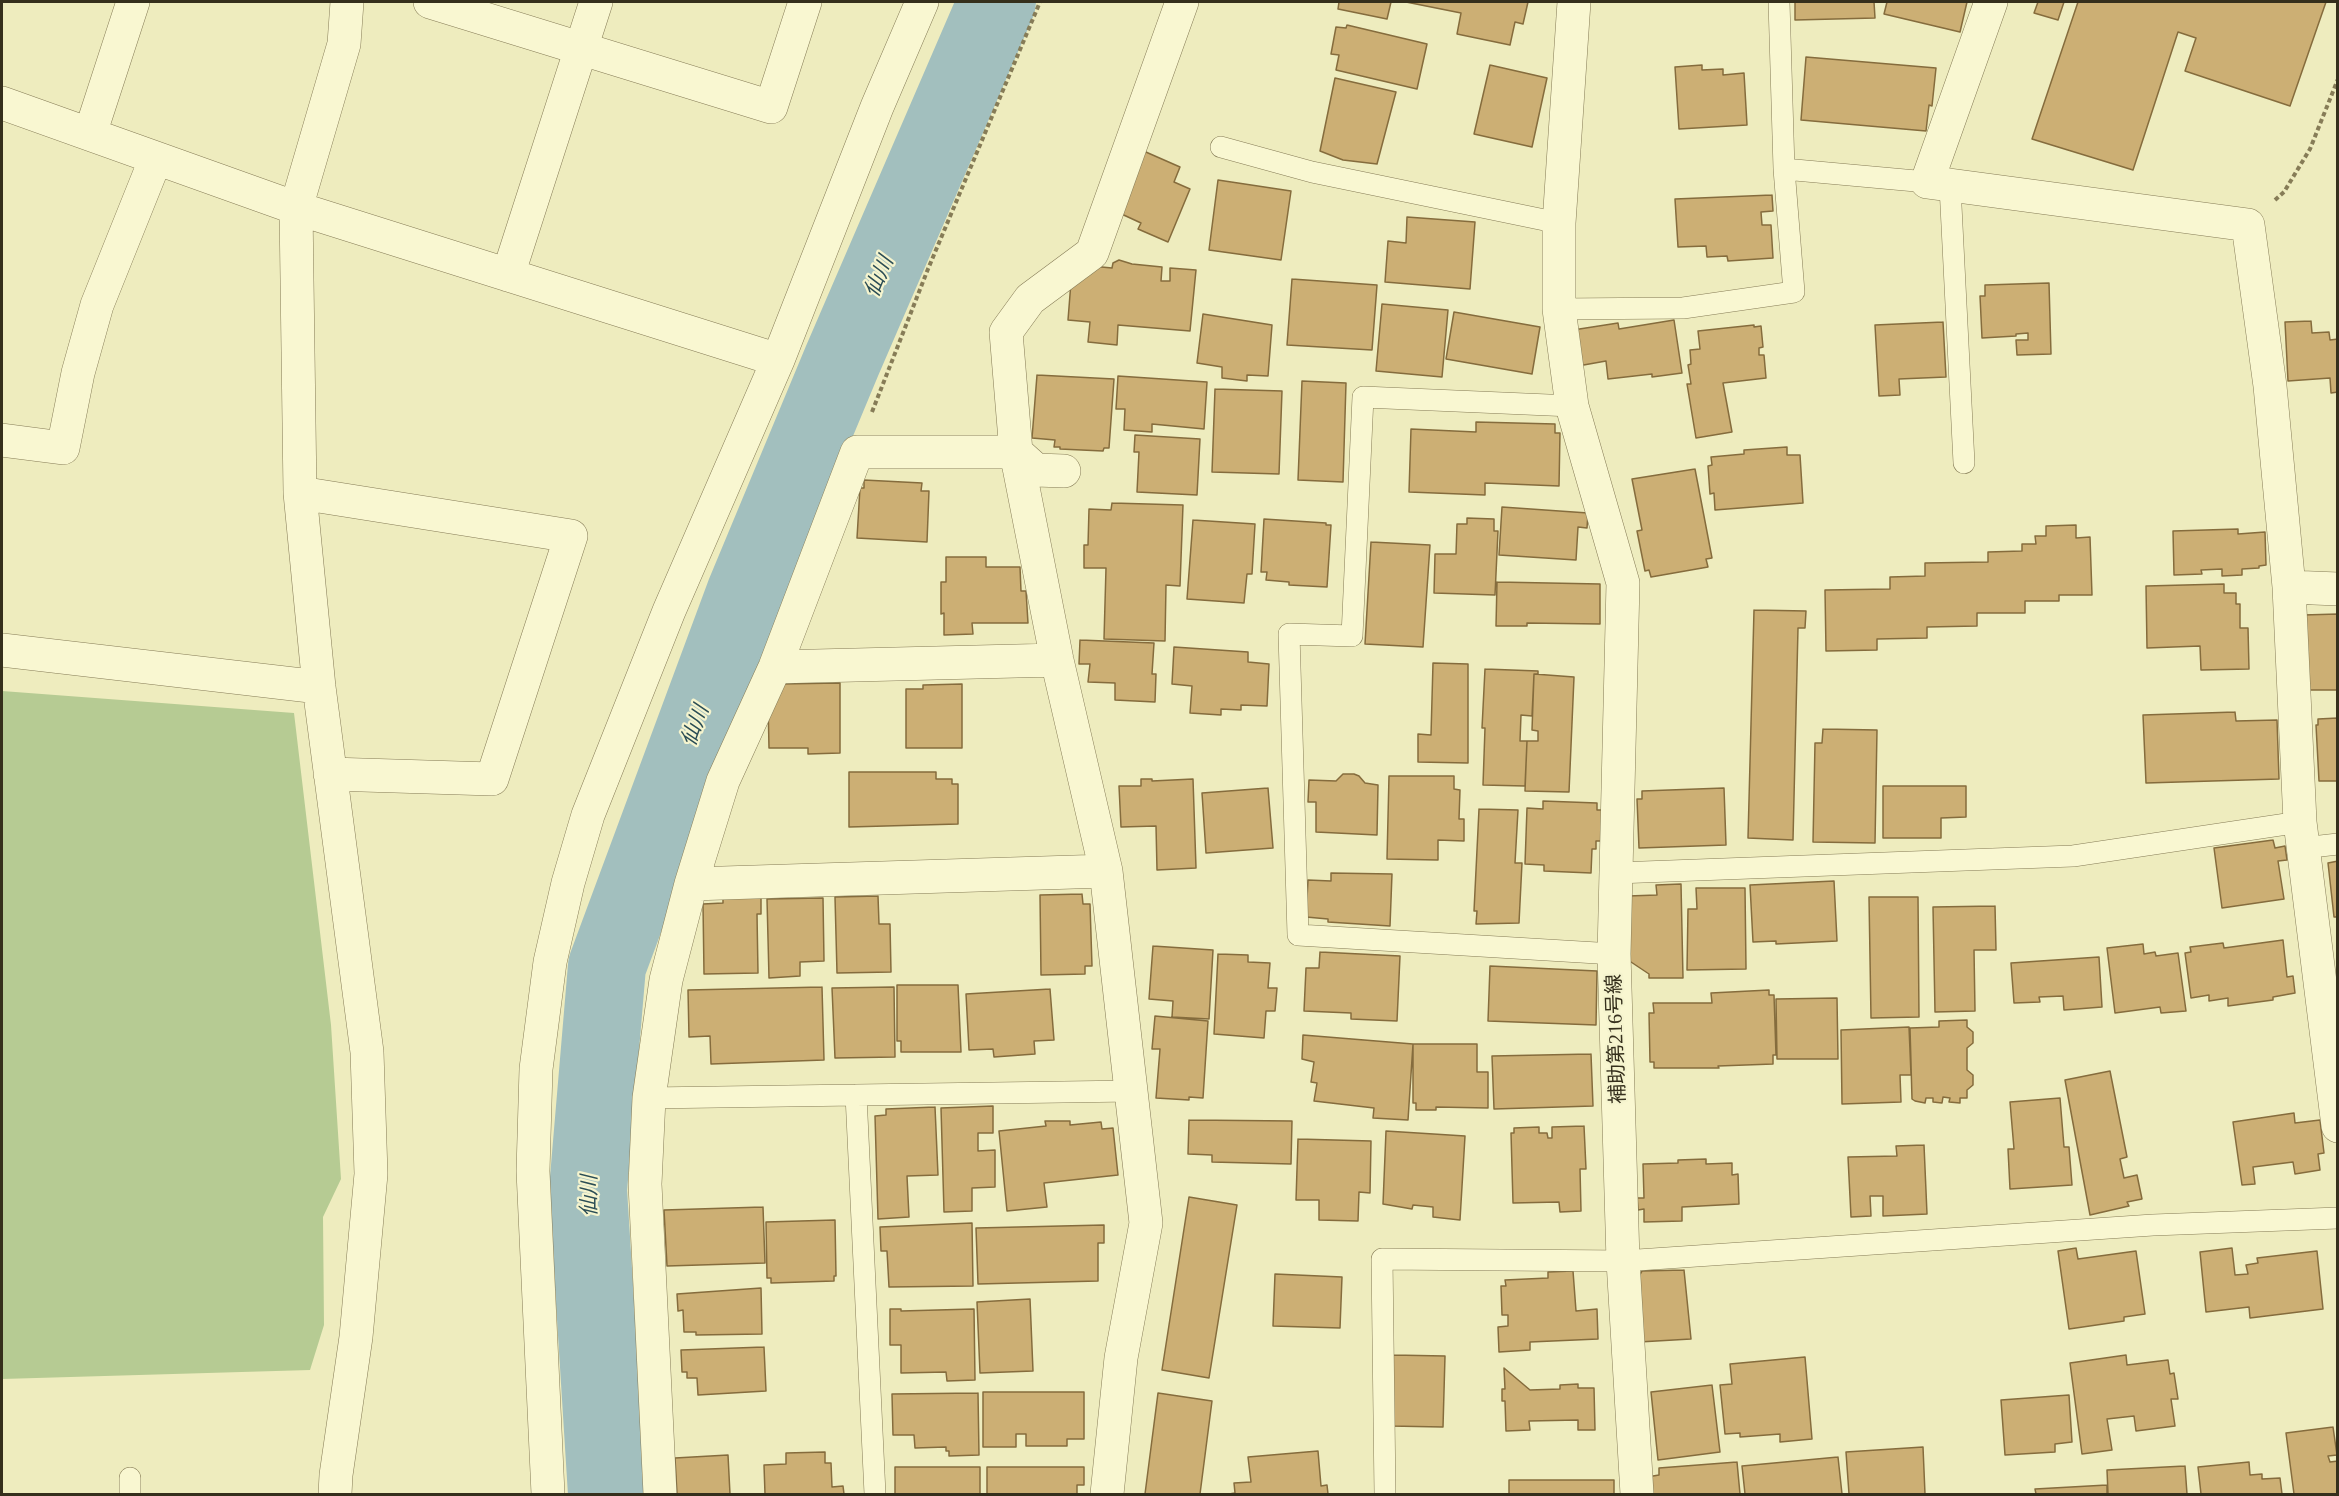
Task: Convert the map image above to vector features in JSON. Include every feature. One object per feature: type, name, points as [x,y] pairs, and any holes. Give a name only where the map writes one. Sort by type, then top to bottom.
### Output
[{"type":"street","points":[[90,134],[133,2]]},
{"type":"street","points":[[335,1494],[356,1337],[371,1174],[367,1052],[319,687],[300,493],[296,208],[344,44],[346,2]]},
{"type":"street","points":[[430,2],[771,107],[805,2]]},
{"type":"street","points":[[508,275],[596,2]]},
{"type":"street","points":[[548,1494],[532,1171],[536,1069],[550,962],[568,883],[588,814],[669,611],[778,360],[877,107],[922,2]]},
{"type":"street","points":[[1107,1494],[1121,1358],[1146,1222],[1106,871],[1057,660],[1016,452],[1006,332],[1030,299],[1092,254],[1182,2]]},
{"type":"street","name":"補助第216号線","points":[[1574,2],[1559,223],[1559,309],[1572,406],[1623,583],[1614,954],[1623,1261],[1637,1494]]},
{"type":"street","points":[[1991,2],[1939,184],[2248,225],[2270,386],[2289,587],[2301,835],[2337,1126]]},
{"type":"street","points":[[2,103],[296,208],[778,360]]},
{"type":"street","points":[[2,440],[63,448],[78,373],[97,305],[156,158]]},
{"type":"street","points":[[660,1494],[645,1184],[649,1098],[666,980],[723,782],[775,667],[857,452],[1016,452],[1036,470],[1064,471]]},
{"type":"street","points":[[300,493],[571,536],[492,779],[330,774]]},
{"type":"street","points":[[2289,587],[2337,589]]},
{"type":"street","points":[[2,650],[319,687]]},
{"type":"street","points":[[775,667],[1057,660]]},
{"type":"street","points":[[692,884],[1106,871]]},
{"type":"lane","points":[[1559,309],[1683,308],[1794,292],[1784,169],[1779,2]]},
{"type":"lane","points":[[1221,147],[1312,172],[1559,223]]},
{"type":"lane","points":[[1784,169],[1939,184],[1964,463]]},
{"type":"lane","points":[[1572,406],[1363,397],[1352,636],[1289,634],[1298,935],[1614,954]]},
{"type":"lane","points":[[1616,873],[2073,856],[2301,835],[2337,844]]},
{"type":"lane","points":[[649,1098],[1132,1091]]},
{"type":"lane","points":[[856,1095],[875,1494]]},
{"type":"lane","points":[[1385,1494],[1382,1259],[1623,1261],[2152,1225],[2337,1218]]},
{"type":"path","points":[[857,452],[928,269],[1040,2]]},
{"type":"path","points":[[2248,225],[2284,192],[2310,149],[2337,79]]},
{"type":"green space","points":[[2,691],[294,713],[331,1025],[341,1179],[323,1217],[324,1325],[310,1370],[2,1379]]},
{"type":"building","points":[[1339,2],[1391,2],[1387,19],[1338,9]]},
{"type":"building","points":[[1406,2],[1528,2],[1523,24],[1515,22],[1510,45],[1457,34],[1461,13]]},
{"type":"building","points":[[1795,2],[1874,2],[1875,18],[1795,20]]},
{"type":"building","points":[[1887,2],[1967,2],[1960,32],[1884,14]]},
{"type":"building","points":[[2038,2],[2064,2],[2058,20],[2034,13]]},
{"type":"building","points":[[2078,2],[2326,2],[2290,106],[2185,71],[2196,38],[2178,32],[2133,170],[2032,139]]},
{"type":"building","points":[[1347,25],[1427,44],[1417,89],[1336,70],[1339,55],[1331,54],[1336,27],[1346,28]]},
{"type":"building","points":[[1806,57],[1936,68],[1932,106],[1929,105],[1926,131],[1801,120]]},
{"type":"building","points":[[1490,65],[1547,78],[1532,147],[1474,134]]},
{"type":"building","points":[[1702,65],[1702,70],[1723,69],[1723,75],[1744,73],[1747,125],[1679,129],[1675,67]]},
{"type":"building","points":[[1335,78],[1396,92],[1377,164],[1343,160],[1320,151]]},
{"type":"building","points":[[1139,149],[1180,167],[1174,182],[1190,189],[1168,242],[1138,229],[1141,223],[1115,211]]},
{"type":"building","points":[[1218,180],[1291,191],[1281,260],[1209,250]]},
{"type":"building","points":[[1772,195],[1773,211],[1761,212],[1762,225],[1771,225],[1773,258],[1728,261],[1727,256],[1707,257],[1706,246],[1678,247],[1675,199]]},
{"type":"building","points":[[1407,217],[1475,222],[1470,289],[1385,282],[1388,241],[1406,243]]},
{"type":"building","points":[[1119,260],[1132,264],[1162,267],[1161,281],[1170,281],[1170,268],[1196,270],[1190,331],[1118,325],[1117,345],[1088,342],[1090,322],[1068,320],[1071,282],[1091,266],[1112,268],[1113,263]]},
{"type":"building","points":[[1292,279],[1377,285],[1372,350],[1287,345]]},
{"type":"building","points":[[2049,283],[2051,354],[2017,355],[2016,340],[2028,340],[2028,333],[1982,338],[1980,296],[1985,296],[1985,285]]},
{"type":"building","points":[[1382,304],[1448,310],[1442,377],[1376,371]]},
{"type":"building","points":[[1454,312],[1540,327],[1532,374],[1446,359]]},
{"type":"building","points":[[1203,314],[1272,325],[1268,376],[1247,375],[1247,381],[1222,378],[1222,367],[1197,363]]},
{"type":"building","points":[[1674,320],[1682,373],[1608,379],[1606,361],[1578,366],[1573,330],[1618,323],[1619,329]]},
{"type":"building","points":[[2311,321],[2312,333],[2329,332],[2330,340],[2338,339],[2338,392],[2331,393],[2330,378],[2288,381],[2285,322]]},
{"type":"building","points":[[1943,322],[1946,377],[1899,379],[1900,395],[1879,396],[1875,325]]},
{"type":"building","points":[[1754,325],[1754,327],[1761,326],[1763,347],[1759,348],[1759,355],[1764,355],[1766,378],[1723,383],[1732,432],[1696,438],[1687,384],[1691,384],[1688,365],[1691,364],[1690,350],[1700,349],[1698,331]]},
{"type":"building","points":[[1037,375],[1114,379],[1109,448],[1104,448],[1103,451],[1060,449],[1060,447],[1054,447],[1055,440],[1032,438]]},
{"type":"building","points":[[1118,376],[1207,382],[1204,429],[1152,424],[1152,432],[1124,430],[1125,409],[1116,409]]},
{"type":"building","points":[[1302,381],[1346,383],[1343,482],[1298,480]]},
{"type":"building","points":[[1215,389],[1282,391],[1279,474],[1212,472]]},
{"type":"building","points":[[1476,422],[1555,424],[1555,433],[1560,433],[1559,486],[1485,483],[1485,495],[1409,492],[1411,429],[1476,432]]},
{"type":"building","points":[[1135,435],[1200,439],[1197,495],[1137,492],[1139,452],[1134,452]]},
{"type":"building","points":[[1787,447],[1787,455],[1800,455],[1803,503],[1715,510],[1714,493],[1710,494],[1708,466],[1712,465],[1711,457],[1744,454],[1744,450]]},
{"type":"building","points":[[1695,469],[1712,558],[1706,559],[1708,567],[1651,577],[1649,570],[1645,571],[1637,531],[1642,530],[1632,479]]},
{"type":"building","points":[[864,480],[922,483],[921,491],[929,491],[927,542],[857,538],[860,488],[864,488]]},
{"type":"building","points":[[1112,503],[1183,505],[1180,586],[1166,585],[1165,641],[1104,639],[1106,568],[1084,568],[1084,545],[1088,545],[1089,509],[1111,510]]},
{"type":"building","points":[[1502,507],[1588,513],[1587,528],[1578,527],[1576,560],[1499,555]]},
{"type":"building","points":[[1467,518],[1494,519],[1494,531],[1498,531],[1495,595],[1434,593],[1435,554],[1456,554],[1457,524],[1467,524]]},
{"type":"building","points":[[1264,519],[1331,525],[1327,587],[1289,585],[1289,582],[1266,580],[1267,572],[1261,572]]},
{"type":"building","points":[[1193,520],[1255,524],[1252,574],[1247,574],[1244,603],[1187,599]]},
{"type":"building","points":[[2076,525],[2076,538],[2090,537],[2092,595],[2059,595],[2059,601],[2025,601],[2025,613],[1977,613],[1977,626],[1927,627],[1927,638],[1877,639],[1877,650],[1826,651],[1825,590],[1890,589],[1890,577],[1925,576],[1925,563],[1988,562],[1988,552],[2022,551],[2022,544],[2036,544],[2035,536],[2046,536],[2046,526]]},
{"type":"building","points":[[2238,529],[2238,534],[2265,532],[2266,565],[2259,566],[2259,568],[2242,569],[2242,575],[2222,576],[2222,569],[2201,570],[2202,574],[2174,575],[2173,531]]},
{"type":"building","points":[[1371,542],[1430,545],[1423,647],[1365,644]]},
{"type":"building","points":[[946,557],[986,557],[986,567],[1020,567],[1021,591],[1026,591],[1028,623],[972,623],[973,634],[944,635],[944,613],[941,614],[941,582],[946,582]]},
{"type":"building","points":[[1497,582],[1600,584],[1600,624],[1527,623],[1527,626],[1496,626]]},
{"type":"building","points":[[2224,584],[2224,593],[2236,593],[2236,604],[2240,604],[2240,628],[2248,628],[2249,669],[2201,670],[2200,646],[2147,648],[2146,586]]},
{"type":"building","points":[[1754,610],[1806,611],[1805,628],[1798,628],[1793,840],[1748,838]]},
{"type":"building","points":[[2338,614],[2338,690],[2306,690],[2303,615]]},
{"type":"building","points":[[1080,640],[1154,643],[1152,674],[1156,674],[1155,702],[1115,700],[1115,683],[1088,682],[1090,664],[1079,664]]},
{"type":"building","points":[[1174,647],[1248,652],[1248,662],[1269,664],[1267,706],[1241,705],[1241,710],[1221,709],[1221,715],[1190,713],[1192,686],[1172,684]]},
{"type":"building","points":[[1433,663],[1468,664],[1468,763],[1418,762],[1418,734],[1431,735]]},
{"type":"building","points":[[1485,669],[1538,671],[1538,674],[1534,674],[1532,716],[1521,715],[1520,741],[1527,741],[1525,786],[1483,785],[1485,728],[1482,728]]},
{"type":"building","points":[[1534,674],[1574,677],[1569,792],[1525,791],[1527,741],[1538,741],[1538,731],[1532,730]]},
{"type":"building","points":[[840,683],[840,753],[808,754],[808,748],[769,748],[768,701],[779,684]]},
{"type":"building","points":[[962,684],[962,748],[906,748],[906,689],[923,689],[923,685]]},
{"type":"building","points":[[2235,712],[2236,721],[2277,720],[2279,779],[2146,783],[2143,715]]},
{"type":"building","points":[[2338,718],[2338,781],[2319,781],[2316,725],[2318,725],[2318,719]]},
{"type":"building","points":[[1823,729],[1877,730],[1875,843],[1813,842],[1815,743],[1822,743]]},
{"type":"building","points":[[849,772],[936,772],[936,779],[952,779],[952,784],[958,784],[958,824],[849,827]]},
{"type":"building","points":[[1343,774],[1354,774],[1365,783],[1378,785],[1377,835],[1316,832],[1316,802],[1308,802],[1309,780],[1336,781]]},
{"type":"building","points":[[1389,776],[1454,776],[1454,789],[1460,790],[1459,819],[1464,819],[1464,841],[1438,840],[1438,860],[1387,859]]},
{"type":"building","points":[[1141,779],[1152,779],[1152,781],[1193,779],[1196,868],[1157,870],[1156,826],[1121,827],[1119,786],[1141,786]]},
{"type":"building","points":[[1883,786],[1966,786],[1966,817],[1941,818],[1941,838],[1883,838]]},
{"type":"building","points":[[1268,788],[1273,848],[1206,853],[1202,793]]},
{"type":"building","points":[[1724,788],[1726,845],[1639,848],[1637,799],[1642,799],[1642,791]]},
{"type":"building","points":[[1543,801],[1597,803],[1597,810],[1603,810],[1601,841],[1596,841],[1596,849],[1592,849],[1591,873],[1544,871],[1544,865],[1525,864],[1527,808],[1543,809]]},
{"type":"building","points":[[1479,809],[1518,810],[1515,863],[1522,863],[1519,923],[1476,924],[1477,911],[1474,911]]},
{"type":"building","points":[[2273,840],[2275,848],[2285,846],[2287,860],[2278,861],[2284,899],[2222,908],[2214,848]]},
{"type":"building","points":[[2338,861],[2338,917],[2334,917],[2328,863]]},
{"type":"building","points":[[1331,873],[1392,874],[1390,926],[1328,922],[1328,919],[1306,917],[1308,880],[1331,881]]},
{"type":"building","points":[[1834,881],[1837,941],[1776,944],[1776,941],[1753,942],[1750,885]]},
{"type":"building","points":[[1681,884],[1683,978],[1649,978],[1649,974],[1628,960],[1628,896],[1657,895],[1656,885]]},
{"type":"building","points":[[1696,888],[1745,888],[1746,969],[1687,970],[1688,909],[1697,909]]},
{"type":"building","points":[[761,892],[761,914],[757,914],[758,973],[704,974],[703,904],[723,903],[723,893]]},
{"type":"building","points":[[1082,894],[1083,904],[1090,904],[1092,966],[1085,966],[1085,974],[1041,975],[1040,895]]},
{"type":"building","points":[[878,896],[879,924],[890,924],[891,972],[837,973],[835,897]]},
{"type":"building","points":[[1869,897],[1918,897],[1919,1017],[1871,1018]]},
{"type":"building","points":[[823,898],[824,961],[800,962],[800,976],[769,978],[767,899]]},
{"type":"building","points":[[1995,906],[1996,950],[1974,950],[1975,1011],[1935,1012],[1933,907]]},
{"type":"building","points":[[2283,940],[2287,977],[2293,976],[2295,993],[2273,997],[2273,1000],[2228,1006],[2228,998],[2209,1001],[2209,995],[2191,998],[2185,953],[2191,952],[2190,947],[2223,943],[2224,948]]},
{"type":"building","points":[[2143,944],[2144,954],[2155,952],[2156,956],[2178,953],[2186,1011],[2161,1013],[2160,1007],[2115,1013],[2107,948]]},
{"type":"building","points":[[1153,946],[1213,950],[1209,1019],[1172,1017],[1173,1001],[1149,999]]},
{"type":"building","points":[[1320,952],[1400,956],[1397,1021],[1351,1019],[1351,1013],[1304,1011],[1306,968],[1319,968]]},
{"type":"building","points":[[1218,954],[1248,955],[1248,962],[1270,963],[1268,988],[1277,988],[1275,1011],[1266,1011],[1264,1038],[1214,1034]]},
{"type":"building","points":[[2099,957],[2102,1007],[2064,1010],[2063,996],[2039,997],[2040,1002],[2014,1003],[2011,963]]},
{"type":"building","points":[[1490,966],[1597,971],[1596,1025],[1488,1021]]},
{"type":"building","points":[[897,985],[958,985],[961,1052],[901,1052],[901,1041],[897,1041]]},
{"type":"building","points":[[822,987],[824,1060],[711,1064],[710,1036],[689,1037],[688,990]]},
{"type":"building","points":[[894,987],[895,1057],[835,1058],[832,988]]},
{"type":"building","points":[[1050,989],[1054,1040],[1034,1041],[1035,1054],[994,1057],[993,1049],[969,1050],[966,994]]},
{"type":"building","points":[[1769,990],[1769,995],[1774,995],[1776,1055],[1773,1055],[1773,1064],[1718,1066],[1719,1068],[1654,1068],[1654,1062],[1650,1062],[1649,1013],[1654,1013],[1653,1003],[1712,1003],[1711,993]]},
{"type":"building","points":[[1837,998],[1838,1059],[1777,1059],[1776,999]]},
{"type":"building","points":[[1155,1016],[1208,1021],[1203,1098],[1189,1097],[1189,1100],[1156,1098],[1160,1049],[1152,1049]]},
{"type":"building","points":[[1967,1020],[1967,1027],[1973,1032],[1973,1043],[1967,1048],[1967,1070],[1973,1075],[1973,1085],[1967,1090],[1967,1098],[1960,1098],[1960,1103],[1949,1102],[1950,1098],[1943,1097],[1942,1103],[1933,1102],[1933,1098],[1926,1098],[1925,1103],[1912,1099],[1910,1028],[1939,1027],[1939,1021]]},
{"type":"building","points":[[1909,1027],[1911,1075],[1900,1075],[1901,1102],[1842,1104],[1841,1030]]},
{"type":"building","points":[[1303,1035],[1413,1044],[1408,1120],[1373,1118],[1374,1108],[1314,1101],[1317,1083],[1311,1082],[1314,1062],[1302,1059]]},
{"type":"building","points":[[1413,1044],[1477,1044],[1477,1072],[1488,1072],[1488,1108],[1436,1107],[1436,1110],[1416,1110],[1416,1103],[1413,1103]]},
{"type":"building","points":[[1591,1054],[1593,1106],[1494,1109],[1492,1056]]},
{"type":"building","points":[[2110,1071],[2127,1157],[2120,1159],[2124,1178],[2137,1175],[2142,1199],[2127,1202],[2129,1206],[2090,1215],[2065,1080]]},
{"type":"building","points":[[2060,1098],[2064,1147],[2069,1147],[2072,1185],[2010,1189],[2008,1149],[2014,1149],[2010,1102]]},
{"type":"building","points":[[993,1106],[993,1133],[978,1133],[978,1151],[995,1150],[995,1187],[972,1188],[972,1211],[944,1212],[941,1108]]},
{"type":"building","points":[[935,1107],[938,1175],[907,1176],[909,1217],[878,1219],[875,1116],[886,1115],[886,1109]]},
{"type":"building","points":[[2294,1113],[2295,1123],[2320,1120],[2324,1153],[2318,1154],[2320,1170],[2295,1174],[2293,1162],[2253,1167],[2255,1184],[2242,1185],[2233,1122]]},
{"type":"building","points":[[1189,1120],[1292,1121],[1291,1164],[1212,1162],[1212,1155],[1188,1154]]},
{"type":"building","points":[[1045,1121],[1070,1121],[1070,1125],[1101,1122],[1102,1129],[1113,1128],[1118,1175],[1044,1183],[1047,1207],[1007,1211],[999,1131],[1046,1126]]},
{"type":"building","points":[[1584,1126],[1586,1169],[1580,1169],[1581,1211],[1560,1212],[1559,1202],[1513,1203],[1511,1133],[1514,1133],[1514,1128],[1539,1127],[1539,1133],[1547,1133],[1548,1138],[1552,1138],[1552,1127]]},
{"type":"building","points":[[1386,1131],[1465,1136],[1460,1220],[1433,1217],[1433,1207],[1413,1205],[1412,1209],[1383,1204]]},
{"type":"building","points":[[1298,1139],[1371,1141],[1370,1193],[1359,1192],[1358,1221],[1319,1220],[1319,1200],[1296,1200]]},
{"type":"building","points":[[1924,1145],[1927,1214],[1883,1216],[1883,1196],[1870,1196],[1871,1216],[1851,1217],[1848,1157],[1897,1156],[1896,1146]]},
{"type":"building","points":[[1706,1159],[1706,1164],[1732,1163],[1732,1175],[1738,1174],[1739,1204],[1682,1207],[1682,1221],[1644,1222],[1644,1209],[1638,1210],[1637,1198],[1644,1198],[1643,1164]]},
{"type":"building","points":[[1189,1197],[1237,1205],[1209,1378],[1162,1370]]},
{"type":"building","points":[[763,1207],[765,1263],[667,1266],[664,1210]]},
{"type":"building","points":[[835,1220],[836,1276],[834,1276],[834,1281],[771,1283],[771,1278],[767,1278],[766,1222]]},
{"type":"building","points":[[972,1223],[973,1286],[889,1287],[887,1251],[881,1251],[880,1227]]},
{"type":"building","points":[[1104,1225],[1104,1243],[1098,1243],[1098,1281],[978,1284],[976,1228]]},
{"type":"building","points":[[2076,1248],[2078,1259],[2136,1251],[2145,1314],[2124,1317],[2124,1321],[2069,1329],[2058,1251]]},
{"type":"building","points":[[2232,1248],[2235,1275],[2248,1274],[2246,1265],[2258,1263],[2257,1258],[2317,1251],[2323,1309],[2250,1318],[2249,1307],[2206,1312],[2200,1252]]},
{"type":"building","points":[[1684,1270],[1691,1339],[1639,1342],[1635,1283],[1642,1271]]},
{"type":"building","points":[[1573,1271],[1576,1311],[1597,1309],[1598,1339],[1530,1342],[1530,1350],[1499,1352],[1498,1327],[1508,1326],[1508,1315],[1502,1315],[1501,1286],[1506,1286],[1505,1280],[1548,1278],[1548,1272]]},
{"type":"building","points":[[1275,1274],[1342,1277],[1340,1328],[1273,1326]]},
{"type":"building","points":[[761,1288],[762,1334],[696,1335],[696,1332],[684,1332],[683,1310],[678,1311],[677,1294]]},
{"type":"building","points":[[1030,1299],[1033,1371],[980,1373],[977,1302]]},
{"type":"building","points":[[890,1309],[901,1309],[901,1311],[974,1309],[975,1380],[947,1381],[946,1372],[901,1373],[901,1345],[890,1345]]},
{"type":"building","points":[[764,1347],[766,1391],[698,1395],[697,1378],[687,1378],[687,1372],[682,1372],[681,1350]]},
{"type":"building","points":[[1392,1355],[1445,1356],[1443,1427],[1390,1426]]},
{"type":"building","points":[[2126,1355],[2127,1365],[2168,1360],[2170,1374],[2174,1373],[2178,1399],[2171,1399],[2175,1426],[2136,1431],[2134,1416],[2107,1419],[2112,1450],[2082,1454],[2070,1363]]},
{"type":"building","points":[[1805,1357],[1812,1439],[1780,1442],[1780,1434],[1740,1437],[1740,1433],[1725,1434],[1720,1385],[1732,1384],[1730,1364]]},
{"type":"building","points":[[1504,1368],[1530,1390],[1560,1389],[1560,1385],[1578,1384],[1578,1388],[1594,1388],[1595,1430],[1578,1430],[1578,1420],[1529,1421],[1530,1430],[1506,1431],[1505,1401],[1502,1401],[1502,1389],[1505,1389]]},
{"type":"building","points":[[1712,1385],[1720,1452],[1658,1460],[1651,1392]]},
{"type":"building","points":[[983,1392],[1084,1392],[1084,1439],[1067,1439],[1067,1446],[1026,1446],[1026,1434],[1016,1434],[1016,1447],[983,1447]]},
{"type":"building","points":[[978,1393],[979,1455],[949,1456],[946,1447],[915,1448],[914,1435],[893,1435],[892,1394]]},
{"type":"building","points":[[1158,1393],[1212,1401],[1200,1494],[1145,1494]]},
{"type":"building","points":[[2069,1395],[2072,1442],[2055,1444],[2055,1452],[2005,1455],[2001,1400]]},
{"type":"building","points":[[2333,1427],[2337,1455],[2328,1456],[2330,1462],[2338,1461],[2338,1494],[2294,1494],[2286,1433]]},
{"type":"building","points":[[1923,1447],[1925,1494],[1849,1494],[1846,1452]]},
{"type":"building","points":[[1318,1451],[1321,1486],[1327,1485],[1328,1494],[1229,1494],[1235,1493],[1234,1483],[1251,1482],[1248,1457]]},
{"type":"building","points":[[825,1452],[825,1463],[831,1463],[832,1487],[843,1486],[844,1494],[765,1494],[764,1465],[786,1464],[786,1453]]},
{"type":"building","points":[[728,1455],[730,1494],[677,1494],[675,1458]]},
{"type":"building","points":[[1838,1457],[1842,1494],[1745,1494],[1742,1466]]},
{"type":"building","points":[[1737,1462],[1740,1494],[1648,1494],[1647,1477],[1659,1475],[1659,1468]]},
{"type":"building","points":[[2249,1462],[2250,1475],[2262,1474],[2262,1479],[2280,1478],[2282,1494],[2201,1494],[2198,1467]]},
{"type":"building","points":[[2185,1466],[2187,1494],[2108,1494],[2107,1470]]},
{"type":"building","points":[[895,1467],[980,1467],[980,1494],[895,1494]]},
{"type":"building","points":[[987,1467],[1084,1467],[1084,1485],[1077,1485],[1077,1494],[987,1494]]},
{"type":"building","points":[[1509,1480],[1614,1480],[1614,1494],[1509,1494]]},
{"type":"building","points":[[2107,1485],[2107,1494],[2036,1494],[2035,1489]]},
{"type":"waterway","name":"仙川","points":[[607,1494],[588,1190],[607,966],[745,594],[842,361],[997,2]]}]
